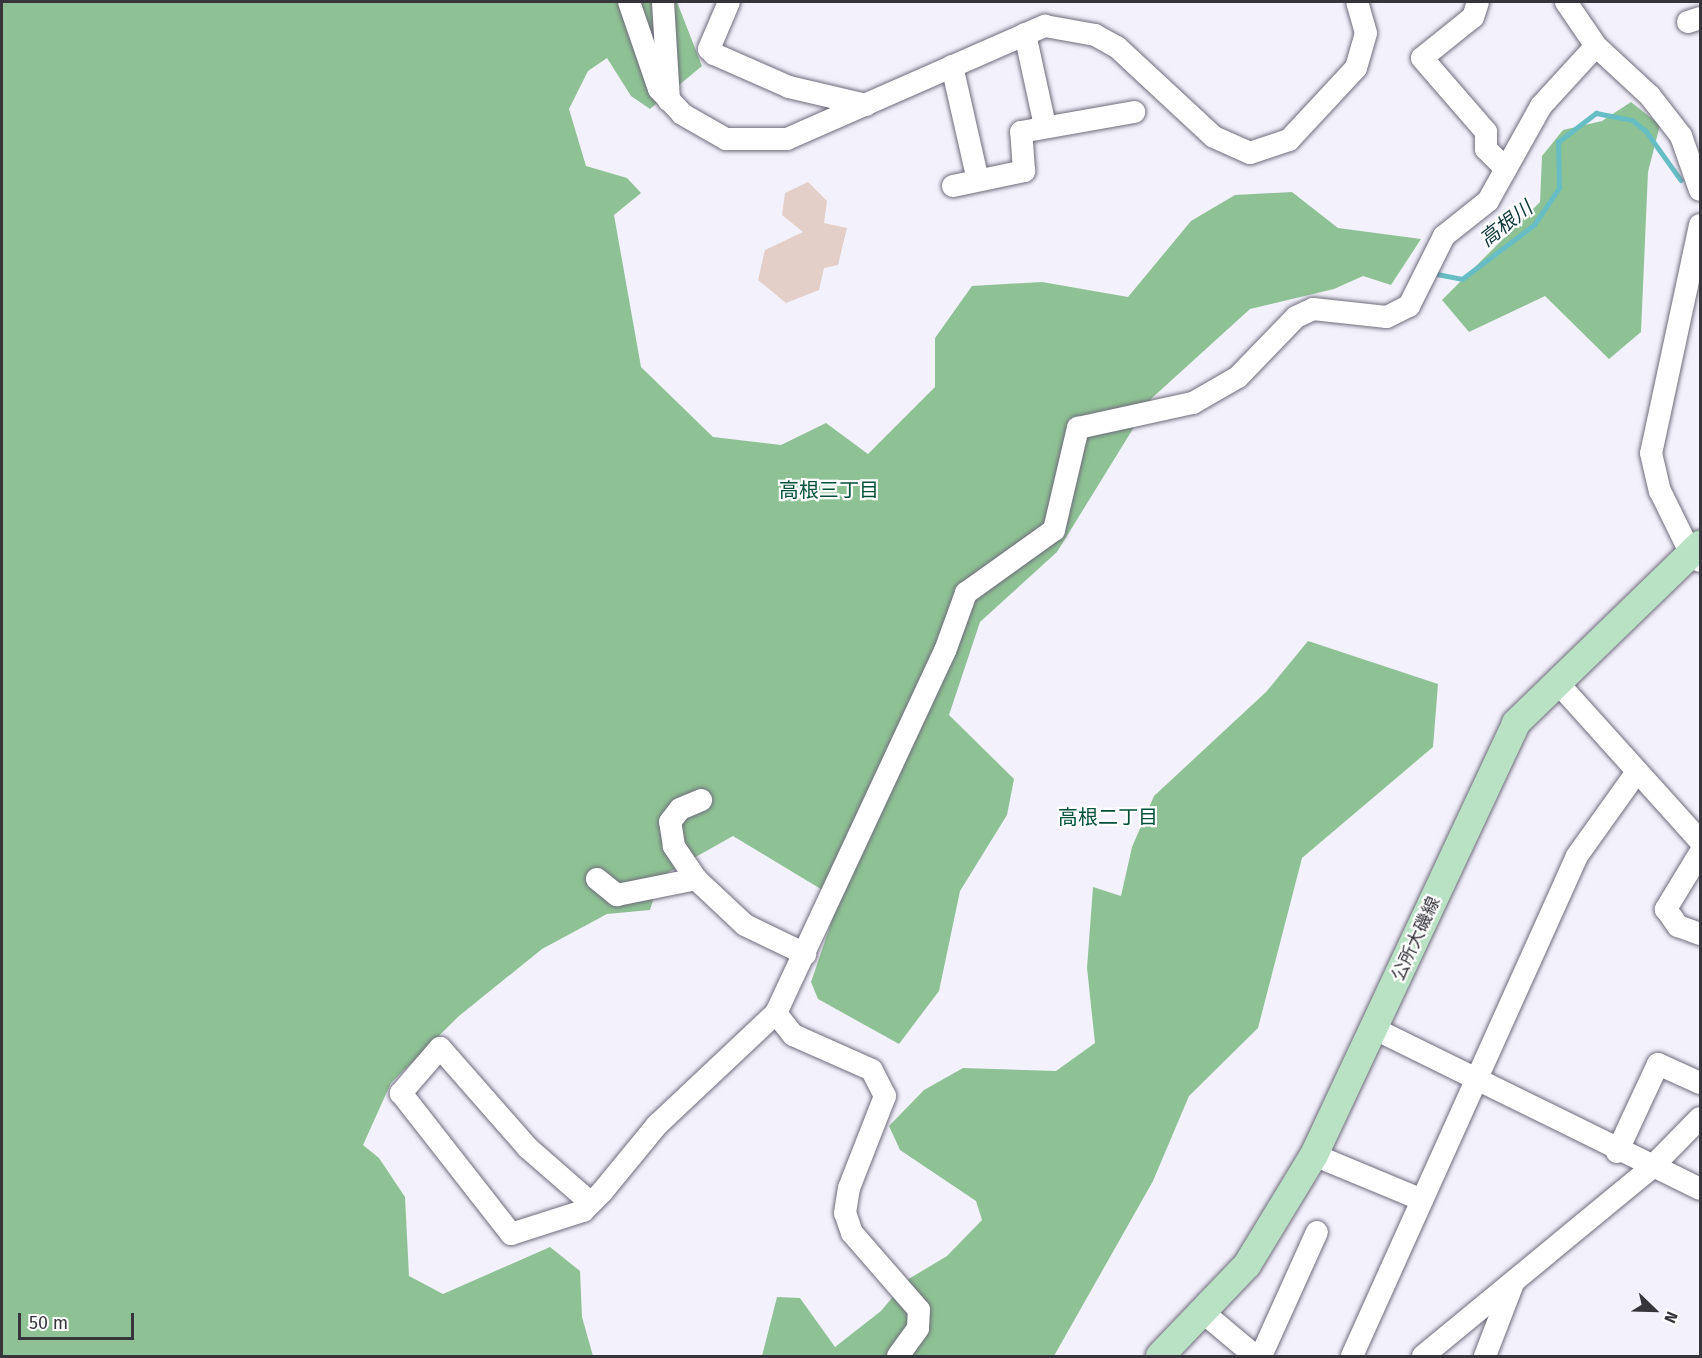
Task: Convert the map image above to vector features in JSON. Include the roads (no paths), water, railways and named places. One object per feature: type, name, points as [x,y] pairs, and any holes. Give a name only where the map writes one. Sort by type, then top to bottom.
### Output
[{"type":"main road","name":"公所大磯線","points":[[1160,1356],[1205,1314],[1247,1264],[1314,1155],[1375,1029],[1516,723],[1557,682],[1697,553]]},
{"type":"street","points":[[629,2],[650,74],[669,101],[714,134],[753,143],[787,139],[1045,26],[1095,34],[1137,63],[1214,137],[1250,153],[1289,140],[1356,68],[1366,33],[1357,2]]},
{"type":"street","points":[[663,2],[669,101]]},
{"type":"street","points":[[729,2],[709,50],[714,54],[789,87],[866,105]]},
{"type":"street","points":[[1478,2],[1473,17],[1422,58],[1486,132],[1486,149],[1506,169]]},
{"type":"street","points":[[1566,2],[1596,46],[1650,96],[1694,152],[1701,190]]},
{"type":"street","points":[[1025,34],[1045,126]]},
{"type":"street","points":[[591,1203],[528,1148],[440,1048],[401,1093],[511,1234],[583,1211],[591,1203],[657,1125],[776,1013],[945,651],[966,593],[1054,530],[1078,428],[1193,403],[1238,377],[1296,317],[1313,309],[1395,315],[1418,293],[1444,236],[1488,201],[1541,106],[1596,46]]},
{"type":"street","points":[[952,66],[978,180]]},
{"type":"street","points":[[953,186],[1024,171],[1021,132],[1134,112]]},
{"type":"street","points":[[1697,553],[1660,491],[1652,453],[1701,225]]},
{"type":"street","points":[[1557,682],[1701,841]]},
{"type":"street","points":[[1352,1356],[1478,1081],[1577,856],[1637,772]]},
{"type":"street","points":[[701,800],[680,809],[670,822],[674,846],[696,879],[745,925],[805,954]]},
{"type":"street","points":[[1701,854],[1666,909],[1678,926],[1701,934]]},
{"type":"street","points":[[597,879],[617,895],[696,879]]},
{"type":"street","points":[[776,1013],[793,1035],[872,1070],[885,1096],[849,1188],[845,1213],[852,1233],[919,1310],[918,1328],[898,1356]]},
{"type":"street","points":[[1375,1029],[1650,1169],[1701,1189]]},
{"type":"street","points":[[1617,1152],[1658,1064],[1701,1083]]},
{"type":"street","points":[[1423,1356],[1515,1277],[1650,1169],[1701,1118]]},
{"type":"street","points":[[1314,1155],[1422,1200]]},
{"type":"street","points":[[1261,1356],[1317,1232]]},
{"type":"street","points":[[1485,1356],[1515,1277]]},
{"type":"street","points":[[1205,1314],[1255,1356]]},
{"type":"waterway","name":"高根川","points":[[1437,274],[1462,279],[1534,225],[1559,188],[1558,142],[1596,113],[1632,120],[1646,131],[1681,180]]},
{"type":"district","name":"高根三丁目","points":[[829,490]]},
{"type":"district","name":"高根二丁目","points":[[1108,817]]}]
